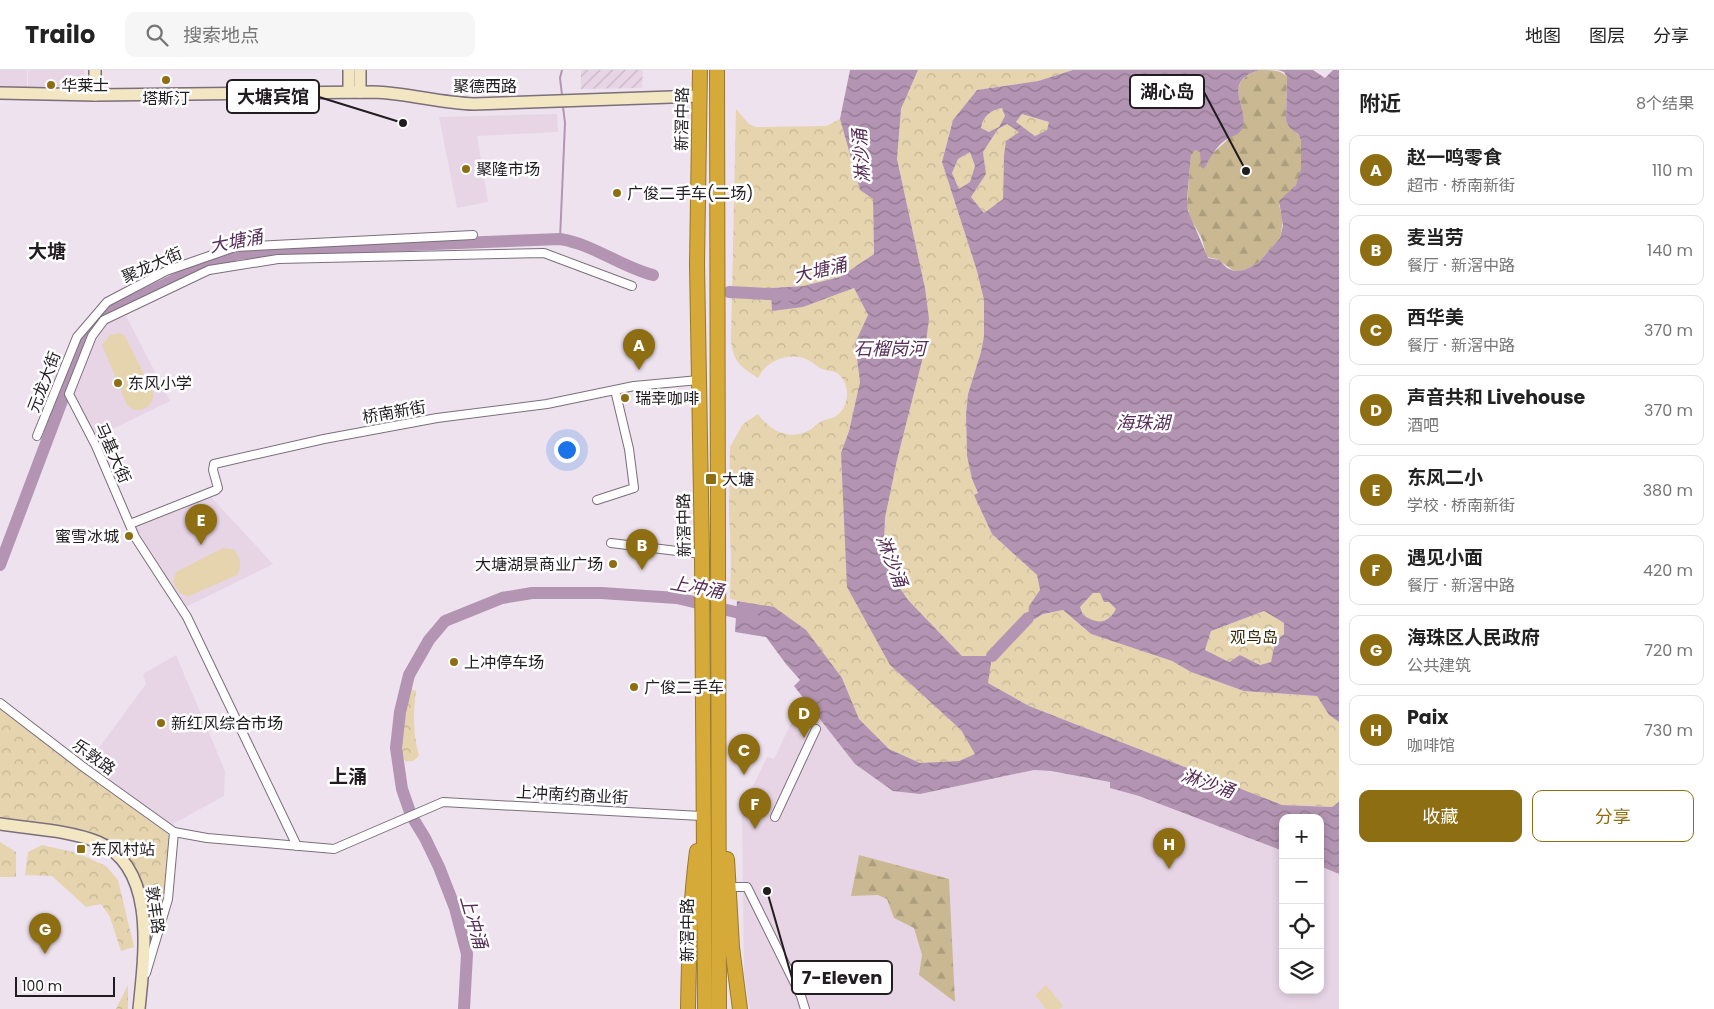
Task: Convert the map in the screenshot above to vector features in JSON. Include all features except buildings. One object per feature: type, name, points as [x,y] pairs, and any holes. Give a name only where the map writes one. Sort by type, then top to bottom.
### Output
[{"type":"highway","name":"新滘中路","points":[[700,70],[697,264],[702,554],[705,1009]]},
{"type":"highway","name":"新滘中路","points":[[717,70],[719,1009]]},
{"type":"highway","points":[[688,1009],[693,879],[703,795]]},
{"type":"highway","points":[[719,814],[727,861],[736,1009]]},
{"type":"highway","points":[[719,814],[724,871],[725,1009]]},
{"type":"highway","points":[[732,947],[740,1009]]},
{"type":"street","points":[[95,70],[95,95]]},
{"type":"street","points":[[349,70],[355,92]]},
{"type":"street","points":[[355,92],[360,70]]},
{"type":"street","name":"聚德西路","points":[[0,93],[95,95],[355,92],[396,93],[444,102],[474,104],[700,96]]},
{"type":"street","name":"聚龙大街","points":[[76,337],[107,302],[166,271],[235,247],[473,236]]},
{"type":"street","name":"马基大街","points":[[297,846],[187,617],[135,537],[88,430],[69,394],[92,336],[104,320],[209,270],[278,259],[544,253],[632,286]]},
{"type":"street","name":"元龙大街","points":[[38,436],[76,337]]},
{"type":"street","name":"桥南新街","points":[[130,524],[216,490],[218,488],[213,470],[214,464],[361,432],[437,418],[547,404],[658,383],[699,380]]},
{"type":"street","points":[[597,500],[634,488],[629,449],[614,390]]},
{"type":"street","points":[[611,543],[702,554]]},
{"type":"street","name":"乐敦路","points":[[0,703],[82,766],[174,832]]},
{"type":"street","points":[[775,817],[816,729]]},
{"type":"street","name":"上冲南约商业街","points":[[297,846],[334,849],[443,802],[701,816]]},
{"type":"street","name":"敦丰路","points":[[0,824],[66,833],[90,839],[108,848],[125,862],[135,880],[142,913],[143,958],[139,1009]]},
{"type":"street","name":"敦丰路","points":[[0,832],[79,843],[104,853],[120,867],[130,888],[136,921],[132,1009]]},
{"type":"street","points":[[140,991],[168,899],[174,832],[220,840],[297,846]]},
{"type":"street","points":[[729,887],[747,887],[801,996],[805,1009]]},
{"type":"shaded area","points":[[0,70],[27,70],[27,93],[0,92]]},
{"type":"shaded area","points":[[28,70],[84,70],[84,93],[28,93]]},
{"type":"shaded area","points":[[581,70],[643,70],[642,88],[581,89]]},
{"type":"shaded area","name":"聚隆市场","points":[[557,114],[558,132],[477,136],[488,202],[457,208],[439,117]]},
{"type":"shaded area","name":"东风小学","points":[[126,316],[170,401],[94,438],[71,395],[94,338],[104,324]]},
{"type":"shaded area","points":[[211,497],[273,564],[186,607],[134,525]]},
{"type":"shaded area","name":"新红风综合市场","points":[[176,655],[225,771],[224,796],[171,825],[88,763],[146,684],[143,674]]},
{"type":"shaded area","points":[[803,698],[855,764],[920,794],[1034,770],[1050,771],[1110,782],[1111,788],[1139,796],[1279,849],[1279,994],[1324,994],[1324,868],[1339,874],[1339,1009],[750,1009],[744,973],[742,809],[767,757],[774,759]]},
{"type":"green space","points":[[918,70],[1073,70],[1038,81],[977,90],[953,120],[942,162],[977,271],[984,300],[984,336],[968,394],[966,414],[967,456],[972,479],[978,494],[975,495],[992,534],[1037,575],[1040,590],[1029,606],[1035,619],[1043,614],[1063,610],[1091,634],[1172,661],[1191,672],[1244,691],[1317,696],[1329,715],[1339,722],[1339,802],[1332,807],[1282,805],[1029,706],[988,683],[908,600],[889,572],[884,545],[885,518],[897,460],[925,349],[925,288],[897,159],[901,109]]},
{"type":"green space","points":[[1260,70],[1272,70],[1287,77],[1286,121],[1301,140],[1301,175],[1296,185],[1279,205],[1283,220],[1280,238],[1258,263],[1244,270],[1234,271],[1217,259],[1207,257],[1202,239],[1190,217],[1187,205],[1191,153],[1195,150],[1201,152],[1204,169],[1212,154],[1243,126],[1239,86],[1242,80]]},
{"type":"green space","points":[[1002,108],[1005,116],[999,127],[989,132],[981,128],[988,114]]},
{"type":"green space","points":[[736,109],[749,124],[756,127],[826,126],[840,119],[860,190],[873,199],[874,254],[840,277],[803,286],[771,288],[803,307],[854,288],[868,315],[855,343],[860,382],[849,431],[841,453],[890,665],[961,730],[976,754],[959,761],[920,763],[889,749],[859,719],[842,678],[831,664],[744,602],[730,599],[730,447],[743,424],[758,414],[777,431],[789,435],[803,433],[841,412],[847,395],[847,389],[842,377],[833,371],[822,369],[806,359],[785,357],[766,367],[758,378],[742,367],[734,354],[731,340]]},
{"type":"green space","points":[[1022,114],[1050,122],[1047,130],[1035,136],[1016,122]]},
{"type":"green space","points":[[1007,124],[1020,132],[1004,155],[1003,199],[984,213],[971,197],[986,174],[983,152],[998,129]]},
{"type":"green space","points":[[970,152],[975,166],[970,182],[959,189],[952,173],[958,159]]},
{"type":"green space","points":[[119,333],[125,336],[154,395],[150,404],[143,409],[135,410],[127,405],[102,345],[110,335]]},
{"type":"green space","points":[[223,548],[235,550],[240,562],[237,575],[189,596],[179,592],[173,582],[176,572]]},
{"type":"green space","points":[[1093,593],[1100,593],[1116,609],[1109,618],[1097,621],[1083,615],[1080,607]]},
{"type":"green space","name":"观鸟岛","points":[[1264,611],[1284,623],[1284,634],[1275,642],[1271,662],[1260,665],[1240,655],[1229,662],[1205,650],[1211,631]]},
{"type":"green space","points":[[409,688],[416,691],[414,723],[419,755],[415,760],[405,761],[402,753],[401,735]]},
{"type":"green space","points":[[0,709],[168,834],[171,845],[166,899],[146,967],[133,869],[128,857],[118,848],[95,836],[0,819]]},
{"type":"green space","points":[[0,842],[16,852],[16,877],[0,877]]},
{"type":"green space","points":[[42,845],[77,853],[106,866],[118,880],[134,947],[121,951],[110,917],[101,904],[86,907],[52,876],[25,875],[28,852]]},
{"type":"green space","points":[[859,855],[949,879],[955,1002],[919,975],[922,955],[914,928],[894,918],[887,899],[878,895],[851,896]]},
{"type":"green space","points":[[128,985],[128,1009],[116,1009]]},
{"type":"green space","points":[[1046,985],[1063,1006],[1059,1009],[1046,1009],[1035,995]]},
{"type":"water","name":"石榴岗河","points":[[850,70],[918,70],[901,109],[897,159],[925,288],[929,319],[925,349],[897,460],[885,518],[884,545],[889,572],[908,600],[962,656],[992,656],[988,683],[1029,706],[1282,805],[1332,807],[1339,802],[1339,874],[1324,868],[1324,814],[1279,814],[1279,849],[1139,796],[1110,788],[1110,782],[1051,771],[1034,770],[920,794],[893,791],[855,764],[794,686],[800,680],[766,637],[735,632],[737,601],[774,607],[806,630],[842,678],[859,719],[889,749],[920,763],[959,761],[975,754],[961,730],[890,665],[847,587],[841,453],[849,431],[860,382],[855,343],[868,315],[854,288],[803,307],[772,311],[771,288],[803,286],[840,277],[874,254],[873,199],[860,190],[840,119]]},
{"type":"water","name":"海珠湖","points":[[1073,70],[1260,70],[1248,75],[1239,87],[1244,118],[1241,131],[1221,144],[1204,169],[1201,167],[1200,152],[1195,150],[1191,155],[1187,200],[1188,211],[1208,258],[1219,260],[1227,268],[1234,271],[1244,270],[1258,263],[1280,238],[1283,225],[1279,201],[1296,185],[1301,170],[1301,140],[1286,121],[1287,77],[1284,72],[1278,70],[1313,70],[1325,78],[1333,70],[1339,70],[1339,722],[1329,715],[1317,696],[1244,691],[1191,672],[1172,661],[1091,634],[1063,610],[1043,614],[1035,619],[1028,618],[1029,606],[1040,590],[1037,575],[992,534],[974,495],[978,493],[972,479],[967,456],[966,414],[968,394],[984,336],[984,300],[977,271],[942,162],[953,120],[977,90],[1038,81]],"holes":[[[1002,108],[1005,116],[999,127],[989,132],[981,128],[986,117]],[[1022,114],[1049,122],[1047,130],[1035,136],[1016,122]],[[1007,124],[1019,132],[1006,141],[1003,199],[984,213],[971,197],[986,174],[983,152],[998,129]],[[970,152],[975,166],[970,182],[959,189],[952,173],[958,159]],[[1093,593],[1100,593],[1104,602],[1109,602],[1116,609],[1109,618],[1101,621],[1093,620],[1083,615],[1080,607]],[[1264,611],[1284,623],[1284,634],[1275,642],[1271,662],[1260,665],[1240,655],[1229,662],[1205,650],[1211,631]]]},
{"type":"waterway","points":[[562,70],[560,78],[562,95]]},
{"type":"waterway","points":[[560,239],[565,123],[563,107]]},
{"type":"waterway","name":"大塘涌","points":[[0,565],[85,340],[99,317],[205,265],[237,254],[281,250],[560,239],[595,250],[630,267],[653,275]]},
{"type":"waterway","name":"大塘涌","points":[[729,292],[789,295]]},
{"type":"waterway","name":"上冲涌","points":[[464,1009],[467,954],[455,908],[439,867],[411,815],[402,789],[396,748],[400,712],[409,675],[429,640],[445,621],[502,598],[532,593],[601,593],[677,598],[752,616]]},
{"type":"waterway","points":[[992,656],[1028,618]]},
{"type":"place","name":"塔斯汀","points":[[166,80]]},
{"type":"place","name":"华莱士","points":[[51,85]]},
{"type":"place","name":"大塘宾馆","points":[[403,123]]},
{"type":"place","name":"聚隆市场","points":[[466,169]]},
{"type":"place","name":"湖心岛","points":[[1246,171]]},
{"type":"place","name":"广俊二手车(二场)","points":[[617,193]]},
{"type":"place","name":"赵一鸣零食","points":[[639,370]]},
{"type":"place","name":"东风小学","points":[[118,383]]},
{"type":"place","name":"瑞幸咖啡","points":[[625,398]]},
{"type":"place","name":"大塘","points":[[711,479]]},
{"type":"place","name":"蜜雪冰城","points":[[129,536]]},
{"type":"place","name":"东风二小","points":[[201,545]]},
{"type":"place","name":"大塘湖景商业广场","points":[[613,564]]},
{"type":"place","name":"麦当劳","points":[[642,570]]},
{"type":"place","name":"上冲停车场","points":[[454,662]]},
{"type":"place","name":"广俊二手车","points":[[634,687]]},
{"type":"place","name":"新红风综合市场","points":[[161,723]]},
{"type":"place","name":"声音共和 Livehouse","points":[[804,738]]},
{"type":"place","name":"西华美","points":[[744,775]]},
{"type":"place","name":"遇见小面","points":[[755,829]]},
{"type":"place","name":"东风村站","points":[[81,849]]},
{"type":"place","name":"Paix","points":[[1169,869]]},
{"type":"place","name":"7-Eleven","points":[[767,891]]},
{"type":"place","name":"海珠区人民政府","points":[[45,954]]},
{"type":"district","name":"大塘","points":[[47,251]]},
{"type":"district","name":"上涌","points":[[348,776]]},
{"type":"water label","name":"淋沙涌","points":[[861,156]]},
{"type":"water label","name":"淋沙涌","points":[[892,561]]},
{"type":"water label","name":"淋沙涌","points":[[1208,783]]}]
